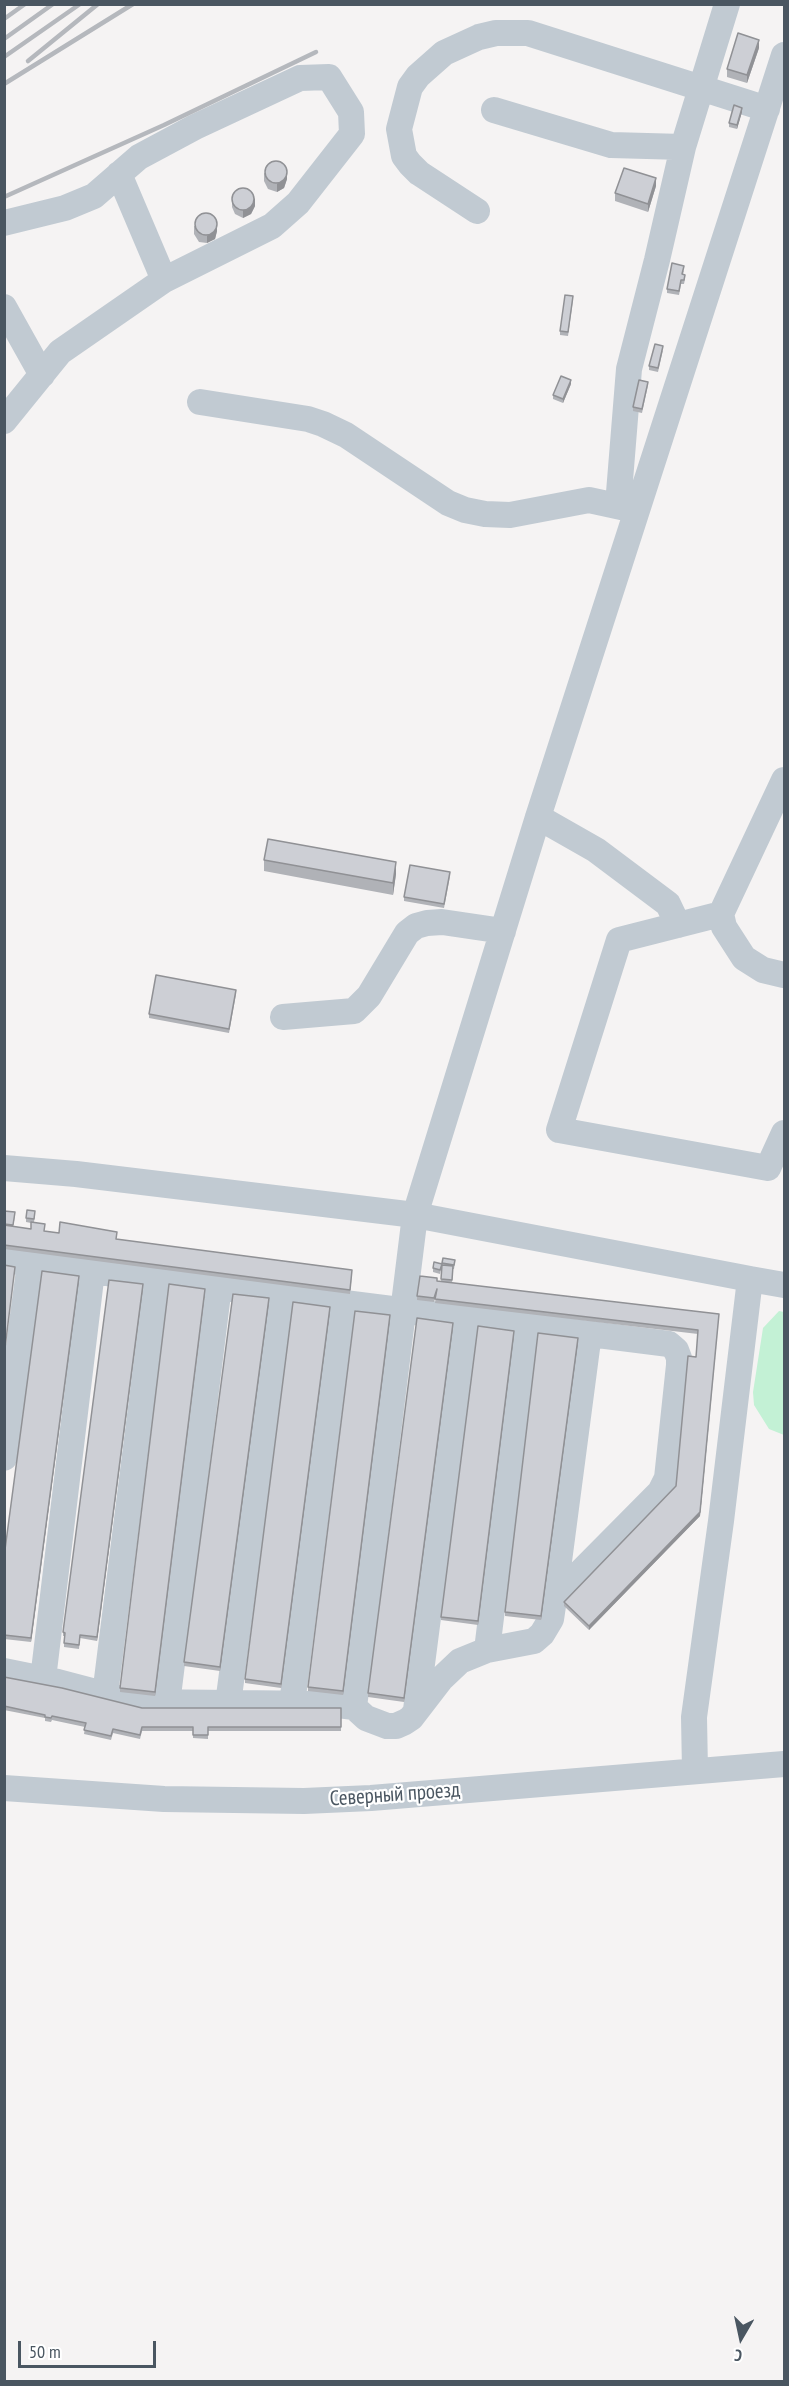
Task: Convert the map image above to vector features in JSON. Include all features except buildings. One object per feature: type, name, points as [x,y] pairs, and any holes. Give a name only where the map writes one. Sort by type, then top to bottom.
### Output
[{"type":"street","points":[[628,508],[629,369],[683,147],[727,4]]},
{"type":"street","points":[[477,212],[419,173],[404,156],[399,129],[410,87],[418,76],[444,53],[479,37],[496,33],[528,33],[767,109]]},
{"type":"street","points":[[354,1707],[414,1215],[538,817],[628,508],[784,55]]},
{"type":"street","points":[[4,223],[65,208],[94,196],[139,158],[195,127],[300,78],[329,77],[351,112],[352,134],[298,203],[272,226],[164,280],[60,352],[4,421]]},
{"type":"street","points":[[494,110],[611,145],[683,147]]},
{"type":"street","points":[[119,174],[164,280]]},
{"type":"street","points":[[4,307],[42,375]]},
{"type":"street","points":[[200,402],[308,419],[323,424],[346,435],[448,503],[465,510],[510,515],[589,500],[628,508]]},
{"type":"street","points":[[784,780],[721,914],[724,927],[744,958],[763,969],[784,975]]},
{"type":"street","points":[[538,817],[596,850],[668,904],[678,925]]},
{"type":"street","points":[[721,914],[619,940],[559,1130],[768,1168],[784,1133]]},
{"type":"street","points":[[282,1017],[354,1011],[369,996],[407,933],[416,926],[427,922],[442,922],[503,931]]},
{"type":"street","points":[[4,1168],[76,1174],[414,1215],[784,1285]]},
{"type":"street","points":[[4,1260],[669,1344],[676,1350],[679,1365],[667,1478],[660,1492],[554,1599]]},
{"type":"street","points":[[4,1458],[30,1263]]},
{"type":"street","points":[[43,1679],[92,1271]]},
{"type":"street","points":[[105,1695],[157,1279]]},
{"type":"street","points":[[695,1771],[694,1717],[721,1521],[750,1279]]},
{"type":"street","points":[[167,1704],[219,1286]]},
{"type":"street","points":[[228,1704],[282,1294]]},
{"type":"street","points":[[292,1704],[343,1302]]},
{"type":"street","points":[[416,1711],[467,1317]]},
{"type":"street","points":[[487,1650],[527,1325]]},
{"type":"street","points":[[4,1671],[134,1702],[354,1707],[366,1718],[387,1726],[396,1726],[405,1722],[450,1670],[460,1662],[487,1650],[534,1641],[542,1634],[551,1619],[589,1333]]},
{"type":"street","name":"Северный проезд","points":[[4,1788],[164,1799],[304,1801],[370,1798],[784,1764]]},
{"type":"green space","points":[[779,1311],[784,1312],[784,1435],[769,1429],[754,1405],[753,1392],[763,1328]]},
{"type":"railway","points":[[4,19],[25,4]]},
{"type":"railway","points":[[4,39],[53,4]]},
{"type":"railway","points":[[4,57],[80,4]]},
{"type":"railway","points":[[28,61],[98,4]]},
{"type":"railway","points":[[4,84],[133,4]]},
{"type":"railway","points":[[4,197],[164,125],[316,52]]}]
